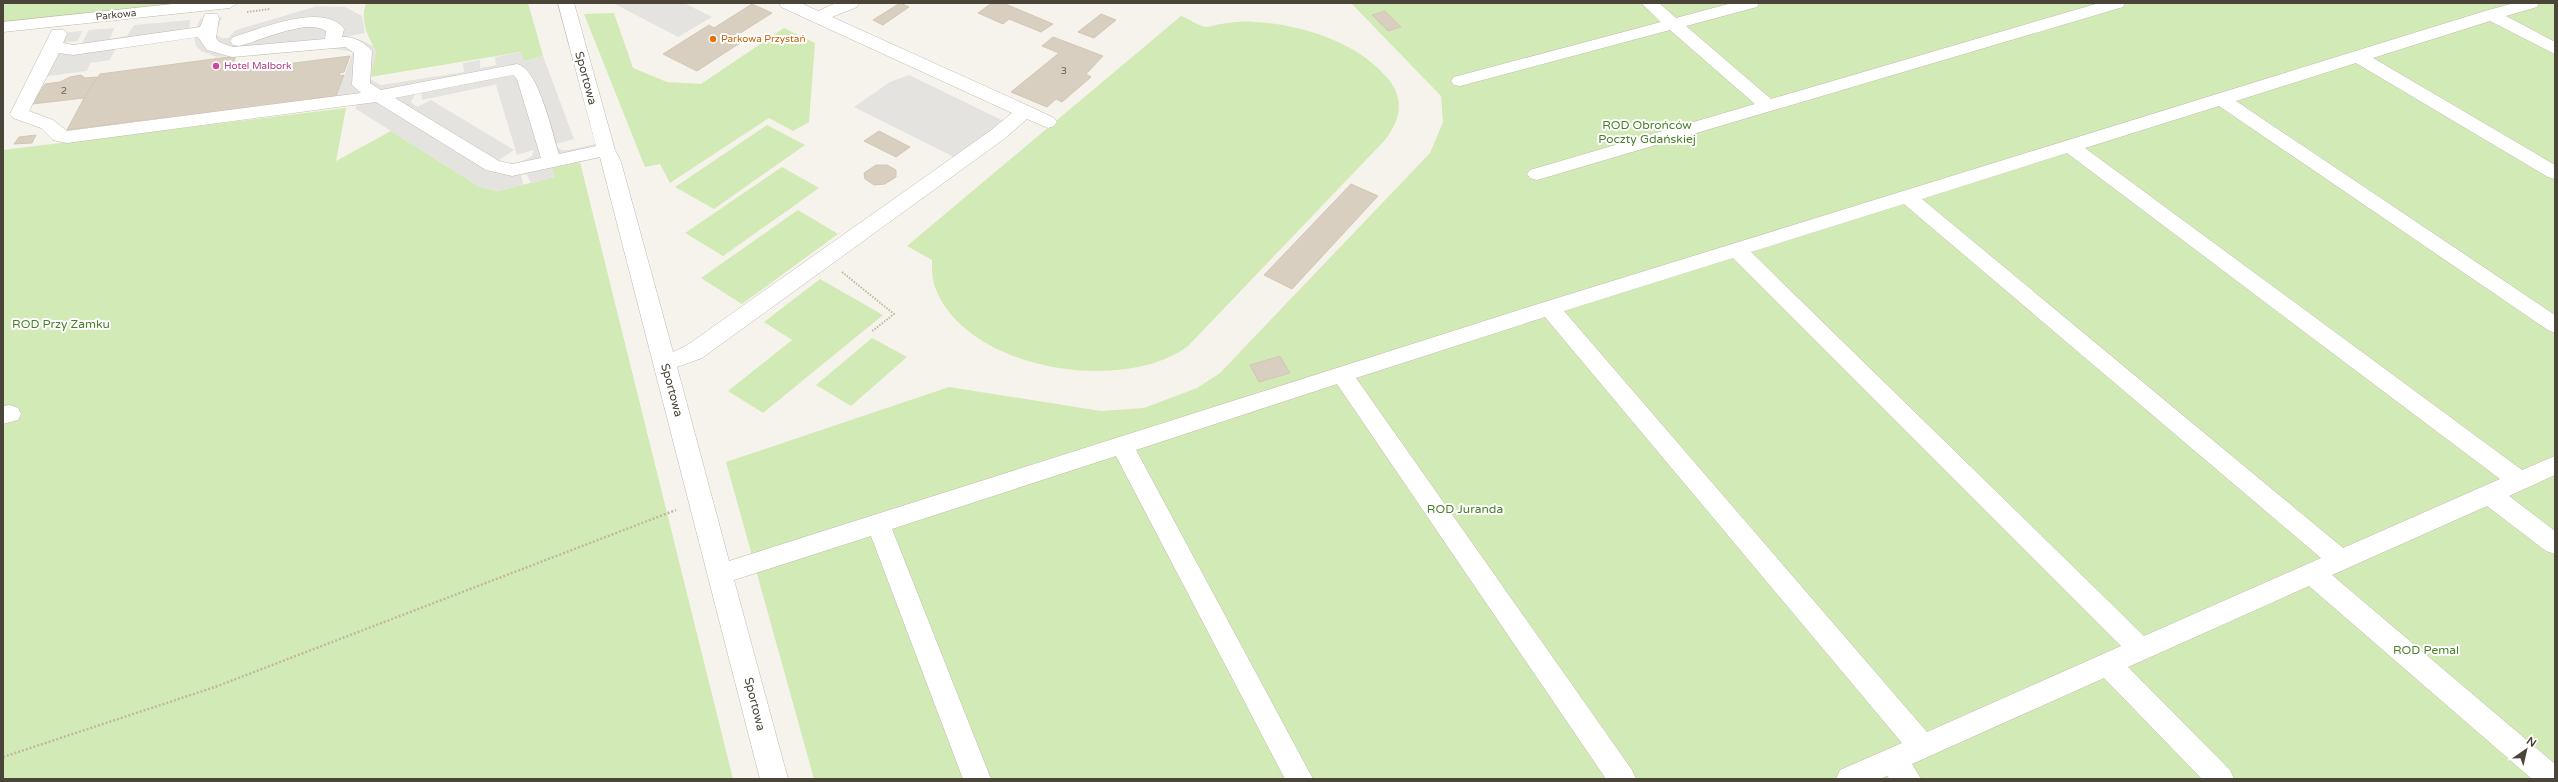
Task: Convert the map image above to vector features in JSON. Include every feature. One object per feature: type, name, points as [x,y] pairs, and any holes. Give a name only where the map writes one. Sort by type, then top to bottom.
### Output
[{"type":"street","name":"Sportowa","points":[[566,3],[606,150],[612,162],[722,574],[774,779]]},
{"type":"street","points":[[787,3],[1048,122]]},
{"type":"street","points":[[817,17],[851,3]]},
{"type":"street","points":[[1649,3],[1768,106]]},
{"type":"street","points":[[1460,81],[1751,3]]},
{"type":"street","points":[[1537,174],[2117,3]]},
{"type":"street","points":[[722,574],[1342,374],[1736,249],[2223,100],[2357,56],[2531,3]]},
{"type":"street","points":[[210,39],[222,4]]},
{"type":"street","name":"Parkowa","points":[[3,27],[222,4]]},
{"type":"street","points":[[2491,15],[2555,49]]},
{"type":"street","points":[[65,20],[20,114],[47,124],[60,136],[68,137],[377,96],[516,69],[525,78],[552,161]]},
{"type":"street","points":[[53,47],[73,50],[112,43],[210,39],[232,52],[333,42],[349,42],[363,51],[361,85],[493,166],[512,170],[606,150]]},
{"type":"street","points":[[2357,56],[2555,173]]},
{"type":"street","points":[[2223,100],[2555,325]]},
{"type":"street","points":[[665,363],[694,352],[997,135],[1025,111]]},
{"type":"street","points":[[2070,146],[2520,481]]},
{"type":"street","points":[[1907,197],[2341,561]]},
{"type":"street","points":[[1736,249],[2141,650]]},
{"type":"street","points":[[1550,308],[1923,747]]},
{"type":"street","points":[[1342,374],[1622,779]]},
{"type":"street","points":[[1122,446],[1299,779]]},
{"type":"street","points":[[1850,779],[1899,770],[1923,747],[2555,465]]},
{"type":"street","points":[[2489,494],[2555,544]]},
{"type":"street","points":[[878,524],[977,779]]},
{"type":"street","points":[[2312,574],[2552,779]]},
{"type":"street","points":[[2107,664],[2220,779]]},
{"type":"path","points":[[824,258],[894,314],[871,332]]},
{"type":"path","points":[[3,757],[215,687],[702,500]]},
{"type":"green space","points":[[3,3],[229,3],[3,27]]},
{"type":"green space","points":[[366,3],[528,3],[543,56],[524,61],[520,52],[370,77],[376,51],[365,28],[364,10]]},
{"type":"green space","name":"ROD Juranda","points":[[1351,3],[2555,3],[2555,779],[814,779],[726,462],[949,387],[1101,411],[1144,408],[1197,388],[1220,373],[1430,153],[1443,122],[1441,96]]},
{"type":"green space","points":[[614,13],[633,68],[667,82],[701,84],[784,28],[815,43],[809,122],[793,131],[769,118],[670,183],[660,164],[645,167],[584,14]]},
{"type":"green space","points":[[1181,16],[1206,27],[1219,24],[1246,22],[1291,27],[1310,31],[1346,45],[1377,67],[1394,88],[1399,103],[1399,110],[1390,133],[1188,346],[1160,361],[1125,369],[1087,371],[1048,366],[1011,355],[978,338],[952,315],[935,287],[932,260],[907,246]]},
{"type":"green space","name":"ROD Przy Zamku","points":[[346,108],[336,161],[391,131],[480,187],[498,191],[554,177],[552,168],[580,162],[733,779],[3,779],[3,150]]},
{"type":"green space","points":[[767,125],[805,145],[714,209],[675,187]]},
{"type":"green space","points":[[782,167],[819,188],[723,256],[685,233]]},
{"type":"green space","points":[[798,210],[838,234],[742,304],[701,278]]},
{"type":"green space","points":[[820,279],[883,315],[763,413],[728,391],[792,340],[764,322]]},
{"type":"green space","points":[[872,338],[907,357],[851,406],[816,385]]},
{"type":"shaded area","points":[[613,3],[684,3],[712,17],[678,37]]},
{"type":"shaded area","points":[[317,6],[345,7],[362,16],[365,33],[345,37],[361,40],[373,46],[376,51],[370,79],[381,85],[464,72],[463,63],[480,60],[480,68],[496,65],[495,57],[521,52],[524,61],[543,56],[574,139],[556,144],[556,146],[561,150],[569,150],[604,142],[609,156],[552,168],[554,177],[531,184],[527,174],[521,175],[523,185],[498,191],[480,187],[356,109],[356,103],[332,108],[353,52],[330,48],[242,57],[240,55],[217,57],[201,51],[196,46],[194,37],[117,45],[110,60],[90,63],[87,71],[33,78],[53,34],[82,31],[78,41],[67,42],[64,45],[81,45],[89,30],[114,28],[110,39],[127,36],[134,25],[190,20],[189,30],[196,28],[200,19],[222,17],[216,34],[222,38],[228,38],[236,30]],"holes":[[[498,84],[496,85],[517,155],[534,150],[532,156],[518,163],[502,163],[499,160],[514,150],[431,100],[417,107],[411,102],[415,94],[421,92],[422,100]]]},
{"type":"shaded area","points":[[909,75],[1014,126],[966,163],[854,107],[890,82]]},
{"type":"building","points":[[900,3],[909,7],[883,25],[873,20]]},
{"type":"building","points":[[992,3],[1003,3],[1053,24],[1041,32],[1009,19],[1003,24],[978,13]]},
{"type":"building","name":"Parkowa Przystań","points":[[752,4],[772,13],[734,37],[743,41],[697,71],[663,54],[709,25],[714,28]]},
{"type":"building","points":[[1385,11],[1401,27],[1388,31],[1372,15]]},
{"type":"building","points":[[1101,14],[1116,20],[1094,38],[1078,32]]},
{"type":"building","points":[[1053,37],[1103,56],[1086,74],[1091,77],[1062,102],[1056,99],[1047,107],[1011,92],[1059,53],[1042,46]]},
{"type":"building","points":[[236,56],[230,71],[350,56],[344,72],[340,73],[339,76],[344,75],[336,96],[309,99],[308,103],[165,121],[167,117],[67,130],[84,98],[100,74]]},
{"type":"building","points":[[81,75],[85,78],[97,77],[84,98],[32,104],[45,84],[60,82],[70,77]]},
{"type":"building","points":[[879,131],[910,147],[896,157],[864,141]]},
{"type":"building","points":[[36,135],[32,143],[14,144],[19,137]]},
{"type":"building","points":[[876,165],[887,165],[896,170],[896,177],[885,184],[874,185],[865,179],[864,173]]},
{"type":"building","points":[[1351,184],[1378,196],[1292,289],[1264,275]]},
{"type":"building","points":[[1280,356],[1290,373],[1259,382],[1250,365]]},
{"type":"place","name":"Parkowa Przystań","points":[[713,39]]},
{"type":"place","name":"Hotel Malbork","points":[[216,66]]},
{"type":"park label","name":"ROD Obrońców Poczty Gdańskiej","points":[[1647,132]]},
{"type":"park label","name":"ROD Pemal","points":[[2426,650]]}]
